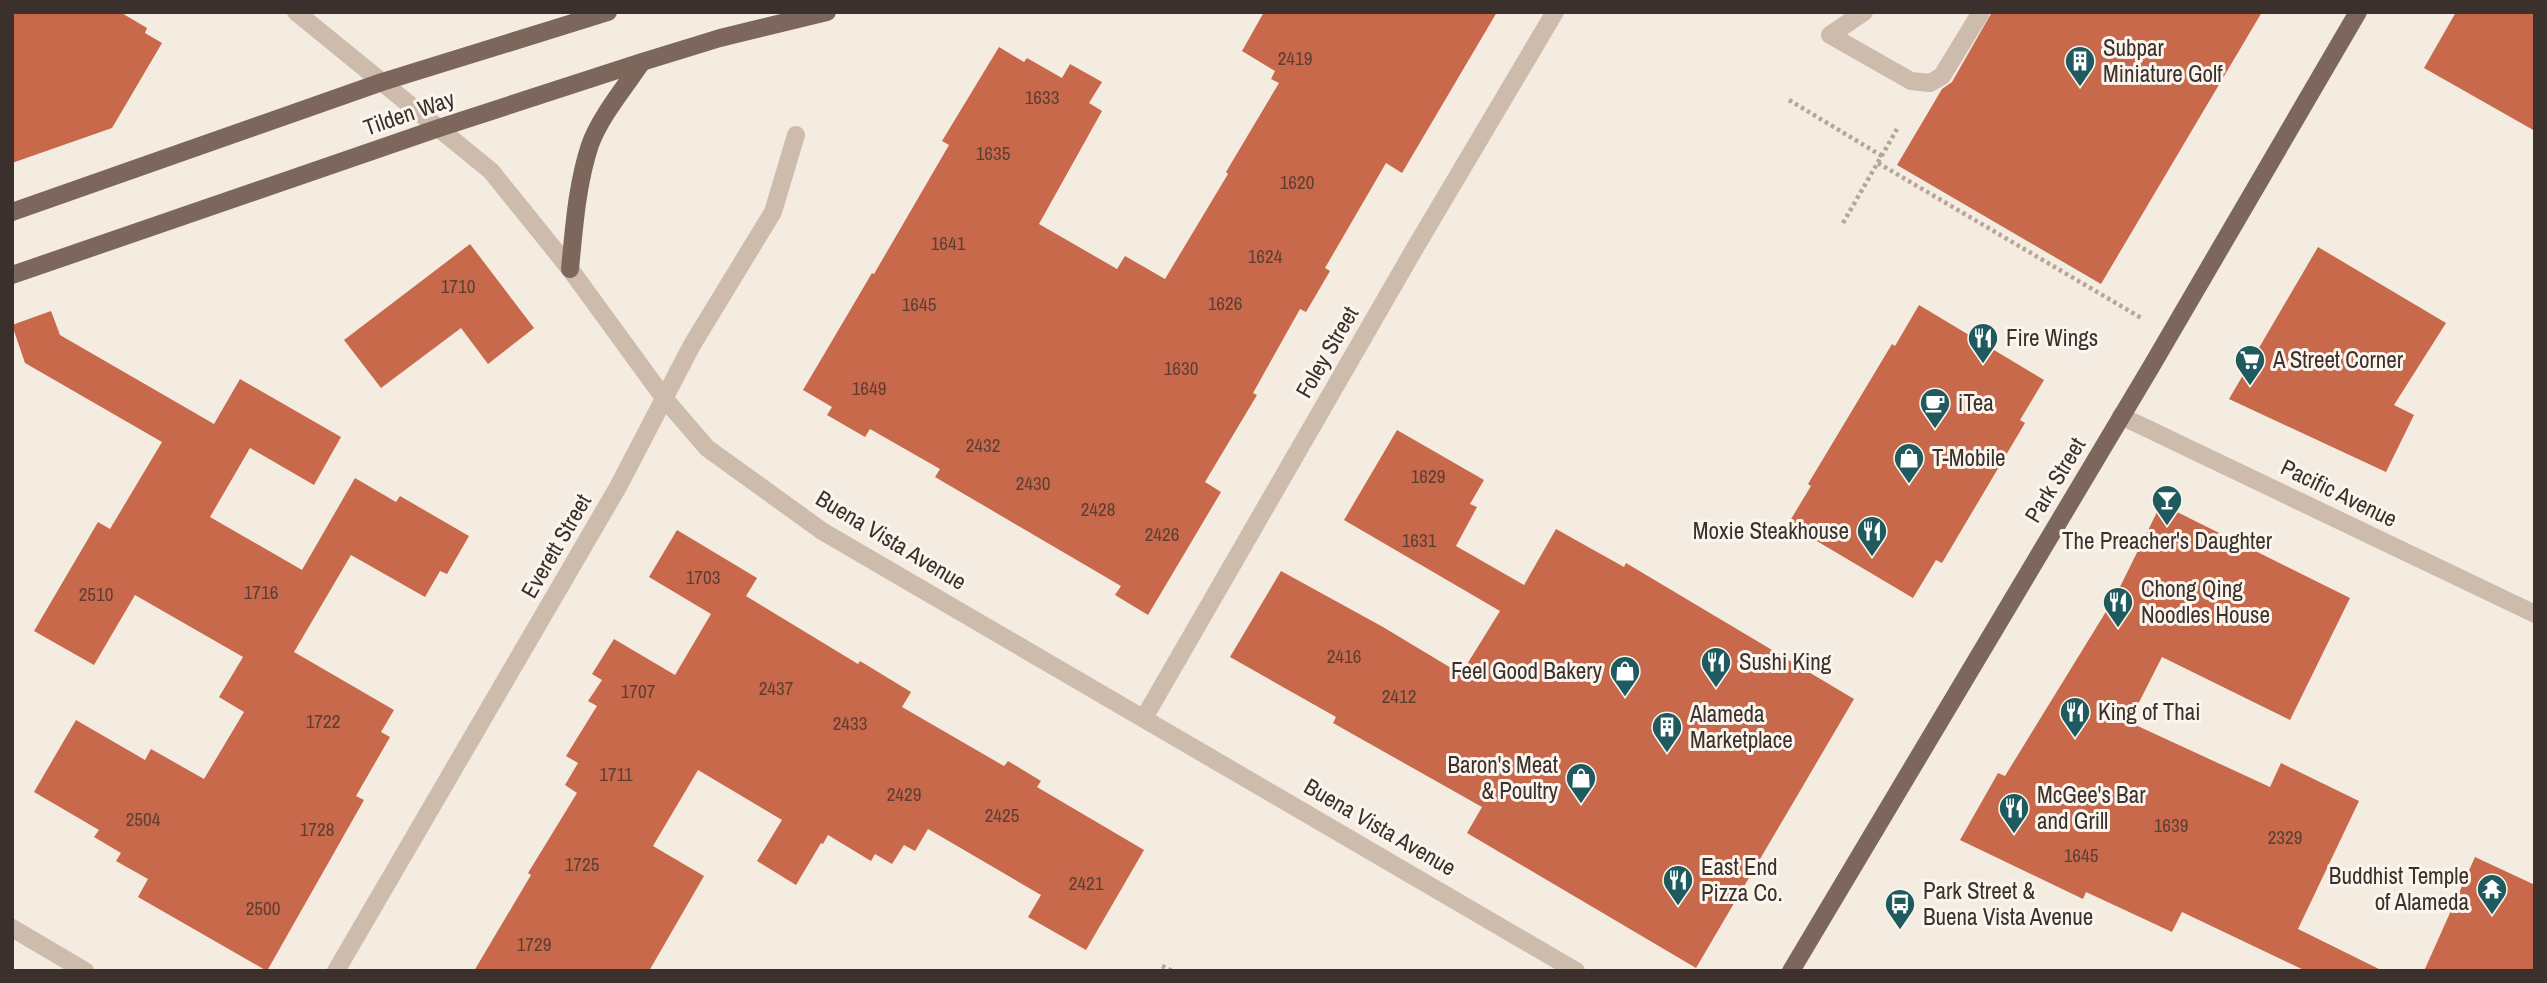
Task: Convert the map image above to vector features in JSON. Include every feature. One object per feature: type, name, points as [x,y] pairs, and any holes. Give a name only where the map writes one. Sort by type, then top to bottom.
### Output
[{"type":"main road","name":"Tilden Way","points":[[12,212],[382,82],[608,12]]},
{"type":"main road","name":"Tilden Way","points":[[12,275],[439,128],[642,62],[720,38],[827,12]]},
{"type":"main road","name":"Park Street","points":[[1791,971],[2358,12]]},
{"type":"main road","points":[[570,269],[577,205],[590,144],[642,62]]},
{"type":"street","name":"Buena Vista Avenue","points":[[296,12],[491,171],[570,269],[664,398],[707,447],[822,531],[1576,971]]},
{"type":"street","name":"Foley Street","points":[[1144,718],[1415,248],[1555,12]]},
{"type":"street","points":[[1864,12],[1830,35],[1911,81],[1930,83],[1942,76],[1981,12]]},
{"type":"street","name":"Everett Street","points":[[335,971],[618,487],[692,345],[773,212],[796,135]]},
{"type":"street","name":"Pacific Avenue","points":[[2121,416],[2535,614]]},
{"type":"street","points":[[12,928],[85,971]]},
{"type":"path","points":[[1788,100],[1882,156]]},
{"type":"path","points":[[1843,223],[1897,129]]},
{"type":"path","points":[[1878,163],[2169,334]]},
{"type":"path","points":[[1162,966],[1172,971]]},
{"type":"building","points":[[12,12],[120,12],[147,28],[145,33],[162,43],[112,128],[12,163]]},
{"type":"building","points":[[1264,12],[1497,12],[1402,173],[1386,163],[1325,268],[1330,271],[1306,312],[1300,309],[1253,393],[1257,395],[1205,482],[1221,492],[1148,615],[1115,595],[1121,586],[935,477],[940,469],[870,429],[865,437],[827,415],[832,407],[803,390],[949,145],[942,141],[999,47],[1024,62],[1027,58],[1062,78],[1070,64],[1102,82],[1089,103],[1102,111],[1039,224],[1117,269],[1125,256],[1165,279],[1279,83],[1271,79],[1275,71],[1242,51]]},
{"type":"building","name":"Subpar Miniature Golf","points":[[1992,12],[2262,12],[2101,284],[1897,165],[1942,89],[1952,82]]},
{"type":"building","points":[[2456,12],[2535,12],[2535,131],[2424,68]]},
{"type":"building","points":[[470,244],[534,328],[488,364],[461,328],[381,388],[344,340]]},
{"type":"building","points":[[2318,247],[2446,323],[2394,405],[2414,415],[2386,472],[2229,399]]},
{"type":"building","points":[[1919,305],[2044,380],[2020,420],[2025,423],[1942,563],[1936,560],[1913,598],[1788,524],[1811,486],[1808,484],[1892,344],[1895,346]]},
{"type":"building","points":[[51,311],[60,335],[214,424],[240,379],[341,437],[314,485],[250,448],[210,517],[302,570],[355,478],[396,502],[400,496],[469,536],[447,574],[440,571],[425,597],[351,555],[294,652],[394,710],[381,732],[390,737],[356,796],[364,800],[267,971],[138,897],[148,879],[116,861],[121,853],[94,837],[99,830],[34,792],[76,720],[145,760],[151,749],[204,779],[244,712],[219,697],[243,657],[135,595],[94,665],[34,631],[98,522],[110,529],[162,442],[25,363],[12,325]]},
{"type":"building","points":[[1397,430],[1484,480],[1470,504],[1477,507],[1456,546],[1524,585],[1556,529],[1624,567],[1626,563],[1854,699],[1696,968],[1467,833],[1482,807],[1333,723],[1336,717],[1230,657],[1281,571],[1461,674],[1500,611],[1344,520]]},
{"type":"building","points":[[2161,504],[2350,598],[2290,720],[2162,657],[2129,722],[2270,787],[2281,763],[2359,801],[2298,929],[2383,971],[2306,971],[2182,912],[2172,932],[2086,892],[2083,899],[1960,840],[1998,773],[2005,776],[2115,597]]},
{"type":"building","points":[[677,530],[757,578],[746,596],[858,664],[860,661],[911,692],[902,707],[1004,766],[1008,761],[1041,781],[1037,787],[1144,850],[1086,950],[1028,917],[1041,895],[928,829],[915,851],[904,845],[892,864],[875,854],[871,861],[828,835],[796,885],[757,861],[782,820],[698,770],[653,846],[704,876],[649,971],[474,971],[531,875],[528,873],[577,793],[565,785],[578,763],[566,756],[597,706],[588,701],[602,680],[592,674],[614,639],[675,675],[711,614],[649,577]]},
{"type":"building","name":"Buddhist Temple of Alameda","points":[[2475,857],[2535,885],[2535,971],[2424,971]]},
{"type":"place","name":"Subpar Miniature Golf","points":[[2080,88]]},
{"type":"place","name":"Fire Wings","points":[[1983,365]]},
{"type":"place","name":"A Street Corner","points":[[2250,387]]},
{"type":"place","name":"iTea","points":[[1935,430]]},
{"type":"place","name":"T-Mobile","points":[[1909,485]]},
{"type":"place","name":"The Preacher's Daughter","points":[[2167,527]]},
{"type":"place","name":"Moxie Steakhouse","points":[[1872,558]]},
{"type":"place","name":"Chong Qing Noodles House","points":[[2118,629]]},
{"type":"place","name":"Sushi King","points":[[1716,689]]},
{"type":"place","name":"Feel Good Bakery","points":[[1625,698]]},
{"type":"place","name":"King of Thai","points":[[2075,739]]},
{"type":"place","name":"Alameda Marketplace","points":[[1667,754]]},
{"type":"place","name":"Baron's Meat & Poultry","points":[[1581,805]]},
{"type":"place","name":"McGee's Bar and Grill","points":[[2014,835]]},
{"type":"place","name":"East End Pizza Co.","points":[[1678,907]]},
{"type":"place","name":"Buddhist Temple of Alameda","points":[[2492,916]]},
{"type":"place","name":"Park Street & Buena Vista Avenue","points":[[1900,931]]}]
